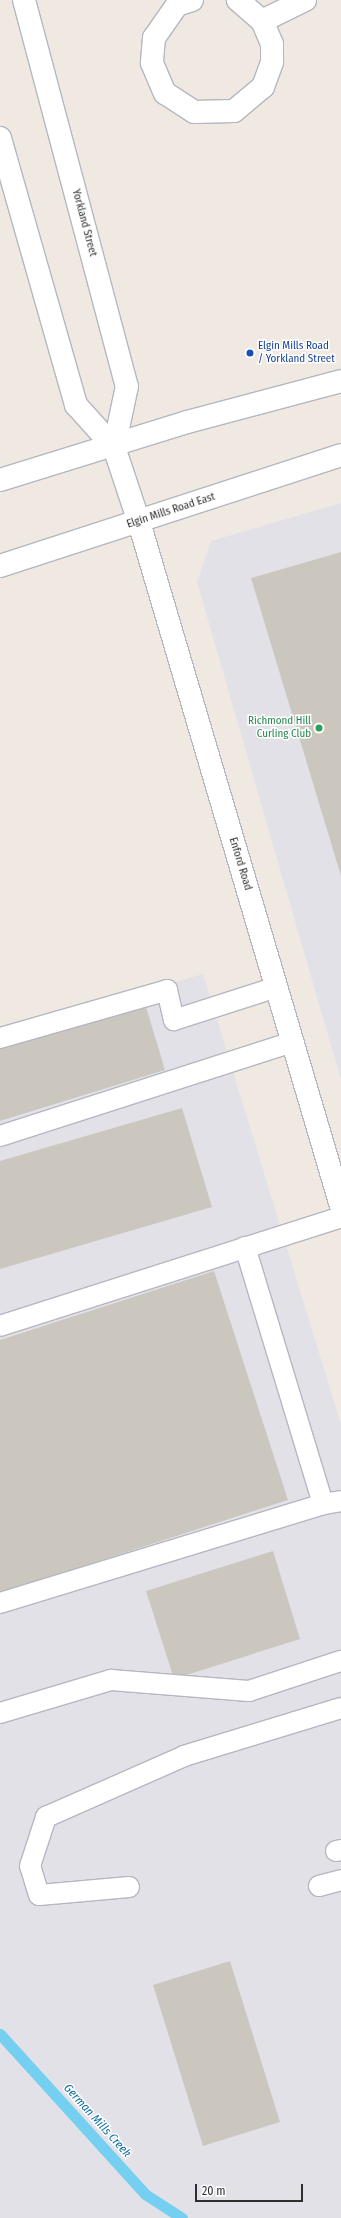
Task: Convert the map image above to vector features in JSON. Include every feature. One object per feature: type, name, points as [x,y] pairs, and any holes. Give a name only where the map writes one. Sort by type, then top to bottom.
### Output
[{"type":"street","name":"Yorkland Street","points":[[24,0],[127,386],[114,447]]},
{"type":"street","points":[[192,0],[177,5],[154,38],[152,63],[164,93],[194,112],[234,111],[263,87],[272,62],[272,44],[262,21],[238,0]]},
{"type":"street","points":[[262,21],[305,0]]},
{"type":"street","points":[[0,138],[76,405],[114,447],[139,522]]},
{"type":"street","points":[[0,480],[114,447],[188,422],[341,381]]},
{"type":"street","name":"Elgin Mills Road East","points":[[0,566],[341,455]]},
{"type":"street","name":"Enford Road","points":[[139,522],[341,1206]]},
{"type":"lane","points":[[0,1038],[167,990],[174,1020],[277,987]]},
{"type":"lane","points":[[0,1136],[293,1042]]},
{"type":"lane","points":[[0,1326],[341,1217]]},
{"type":"lane","points":[[0,1603],[332,1503],[245,1248]]},
{"type":"lane","points":[[0,1713],[111,1680],[249,1691],[341,1661]]},
{"type":"lane","points":[[129,1887],[39,1895],[30,1866],[46,1817],[184,1756],[341,1708]]},
{"type":"lane","points":[[319,1886],[341,1880]]},
{"type":"shaded area","points":[[341,503],[341,1080],[197,582],[211,541]]},
{"type":"shaded area","points":[[203,974],[341,1424],[341,2218],[0,2218],[0,1033]]},
{"type":"building","name":"Richmond Hill Curling Club","points":[[341,552],[341,876],[251,578]]},
{"type":"building","points":[[144,1000],[165,1070],[0,1121],[0,1044]]},
{"type":"building","points":[[182,1108],[212,1207],[0,1269],[0,1161]]},
{"type":"building","points":[[214,1271],[288,1500],[0,1593],[0,1340]]},
{"type":"building","points":[[273,1551],[300,1639],[174,1679],[146,1591]]},
{"type":"building","points":[[230,1961],[280,2122],[203,2146],[153,1985]]},
{"type":"waterway","name":"German Mills Creek","points":[[0,2034],[145,2194],[182,2218]]},
{"type":"place","name":"Elgin Mills Road / Yorkland Street","points":[[250,353]]},
{"type":"place","name":"Richmond Hill Curling Club","points":[[319,728]]}]
